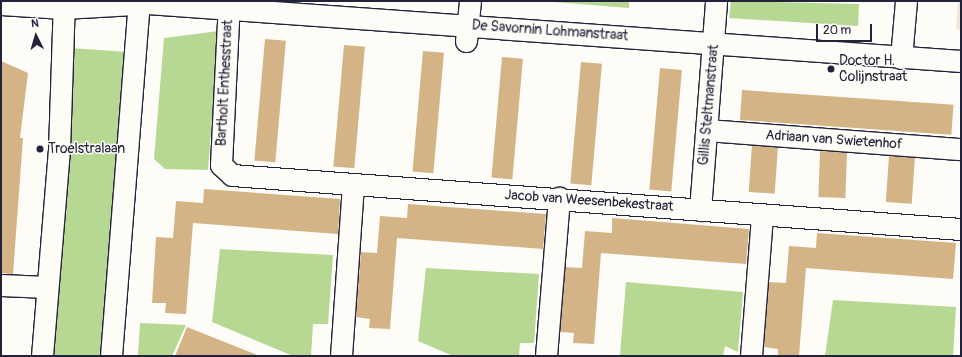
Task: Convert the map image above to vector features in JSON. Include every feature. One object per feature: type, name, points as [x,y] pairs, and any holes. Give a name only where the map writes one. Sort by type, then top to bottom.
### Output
[{"type":"street","points":[[467,33],[470,1]]},
{"type":"street","name":"Gillis Steltmanstraat","points":[[700,210],[714,44],[716,1]]},
{"type":"street","points":[[901,58],[906,1]]},
{"type":"street","points":[[111,356],[132,2]]},
{"type":"street","name":"De Savornin Lohmanstraat","points":[[1,4],[132,2],[229,4],[467,33],[714,44],[961,61]]},
{"type":"street","points":[[42,356],[59,150],[64,4]]},
{"type":"street","name":"Bartholt Enthesstraat","points":[[221,165],[229,4]]},
{"type":"street","name":"Adriaan van Swietenhof","points":[[707,130],[961,149]]},
{"type":"street","name":"Jacob van Weesenbekestraat","points":[[221,165],[232,175],[353,185],[559,198],[762,215],[961,229]]},
{"type":"street","points":[[341,356],[353,185]]},
{"type":"street","points":[[546,356],[559,198]]},
{"type":"street","points":[[751,356],[762,215]]},
{"type":"street","points":[[1,285],[47,287]]},
{"type":"shaded area","points":[[958,1],[961,1],[961,30],[956,29]]},
{"type":"green space","points":[[541,1],[629,1],[629,8]]},
{"type":"green space","points":[[731,1],[859,4],[858,26],[729,18]]},
{"type":"green space","points":[[219,31],[208,170],[165,169],[154,159],[164,38]]},
{"type":"green space","points":[[71,48],[128,52],[107,356],[49,356]]},
{"type":"green space","points":[[220,249],[333,255],[328,324],[313,324],[311,356],[293,356],[212,322]]},
{"type":"green space","points":[[426,268],[539,274],[534,343],[520,343],[519,356],[453,356],[418,341]]},
{"type":"green space","points":[[626,282],[743,292],[738,352],[725,346],[723,356],[620,355]]},
{"type":"green space","points":[[833,300],[956,307],[953,356],[825,356]]},
{"type":"green space","points":[[140,323],[186,325],[172,356],[138,356]]},
{"type":"building","points":[[265,39],[286,41],[275,162],[254,161]]},
{"type":"building","points":[[344,45],[365,47],[354,168],[333,167]]},
{"type":"building","points":[[423,51],[444,53],[433,173],[412,172]]},
{"type":"building","points":[[502,57],[523,59],[512,179],[491,178]]},
{"type":"building","points":[[1,61],[28,73],[20,138],[23,138],[13,274],[1,273]]},
{"type":"building","points":[[581,62],[602,64],[591,185],[570,184]]},
{"type":"building","points":[[660,68],[682,70],[671,191],[649,190]]},
{"type":"building","points":[[742,90],[953,105],[951,135],[740,120]]},
{"type":"building","points":[[752,145],[778,147],[775,194],[749,192]]},
{"type":"building","points":[[820,151],[847,152],[845,198],[818,197]]},
{"type":"building","points":[[889,156],[915,158],[912,204],[886,202]]},
{"type":"building","points":[[204,189],[340,199],[338,234],[193,223],[186,314],[165,313],[166,303],[152,303],[156,237],[173,238],[176,201],[203,203]]},
{"type":"building","points":[[408,204],[546,214],[543,249],[397,238],[390,329],[369,328],[370,319],[356,317],[361,252],[377,253],[380,216],[407,218]]},
{"type":"building","points":[[612,218],[749,229],[746,264],[601,253],[594,344],[573,343],[574,333],[560,332],[565,267],[582,268],[585,231],[612,233]]},
{"type":"building","points":[[817,233],[956,243],[953,279],[806,268],[799,356],[778,356],[778,349],[764,347],[769,282],[786,283],[789,246],[816,248]]},
{"type":"building","points":[[187,327],[257,355],[257,356],[175,356]]},
{"type":"place","name":"Doctor H. Colijnstraat","points":[[831,69]]},
{"type":"place","name":"Troelstralaan","points":[[40,149]]}]
